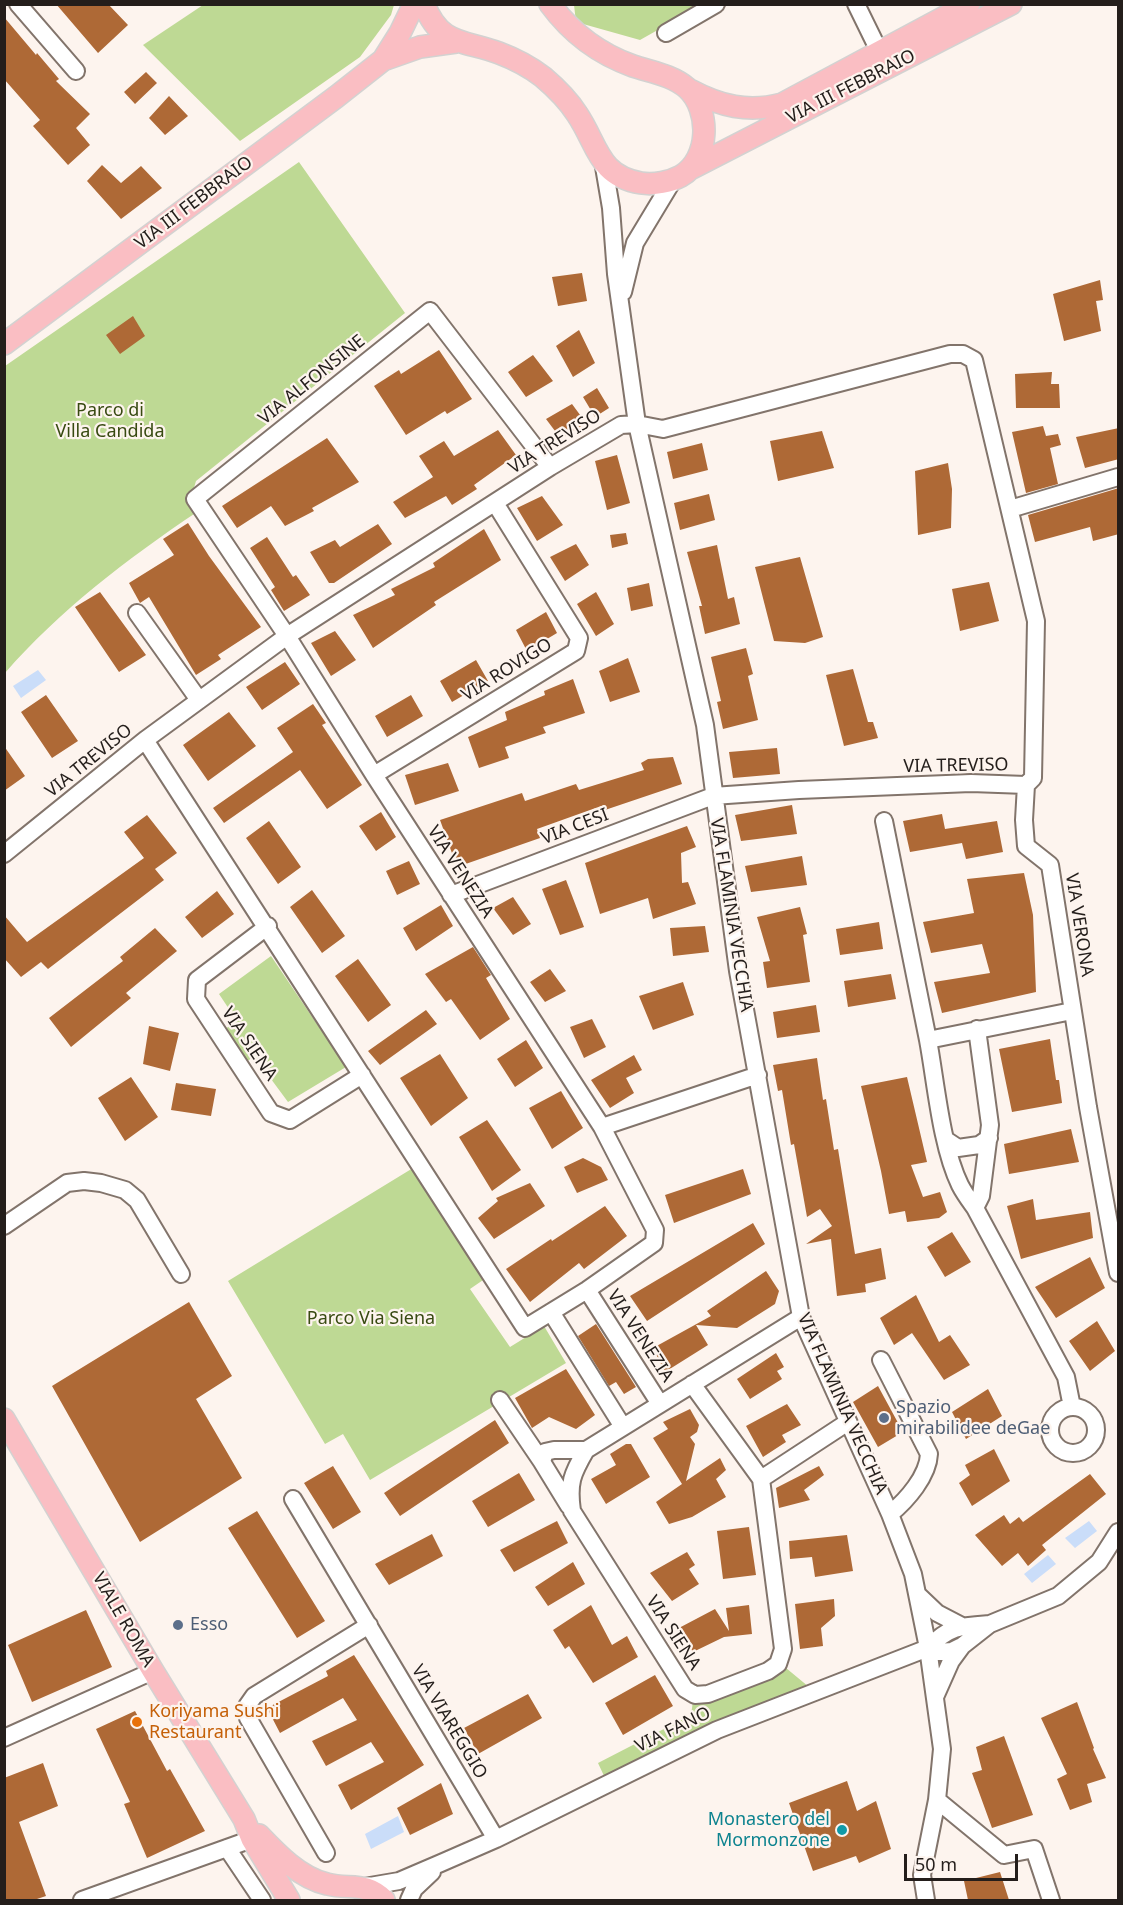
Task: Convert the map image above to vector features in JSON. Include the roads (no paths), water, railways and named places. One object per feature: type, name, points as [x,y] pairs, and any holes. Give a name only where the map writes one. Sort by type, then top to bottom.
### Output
[{"type":"main road","points":[[383,60],[414,4]]},
{"type":"main road","name":"VIA FLAMINIA VECCHIA","points":[[424,4],[436,27],[456,42],[499,53],[543,76],[568,101],[603,161],[619,177],[630,181],[645,184],[682,174],[702,146],[704,133],[701,110],[690,90]]},
{"type":"main road","points":[[550,4],[569,27],[589,44],[611,58],[673,80],[726,106],[742,108],[772,106],[790,99],[969,4]]},
{"type":"main road","name":"VIA III FEBBRAIO","points":[[682,174],[1011,4]]},
{"type":"main road","points":[[383,60],[420,47],[456,42]]},
{"type":"main road","name":"VIA III FEBBRAIO","points":[[4,344],[383,60]]},
{"type":"main road","name":"VIALE ROMA","points":[[4,1419],[153,1671],[244,1819],[252,1839],[289,1900]]},
{"type":"main road","name":"VIALE ROMA","points":[[244,1819],[276,1853],[303,1874],[326,1884],[375,1892],[384,1900]]},
{"type":"main road","points":[[320,1900],[328,1893],[354,1887]]},
{"type":"street","points":[[18,4],[76,71]]},
{"type":"street","points":[[565,4],[569,27]]},
{"type":"street","points":[[666,33],[717,4]]},
{"type":"street","points":[[856,4],[879,51]]},
{"type":"street","name":"VIA FLAMINIA VECCHIA","points":[[603,161],[611,208],[620,302],[637,424],[705,725],[738,971],[801,1317],[890,1514],[913,1574],[928,1648],[942,1749],[937,1800],[922,1875],[926,1900]]},
{"type":"street","name":"VIA FLAMINIA VECCHIA","points":[[620,302],[635,243],[682,174]]},
{"type":"street","name":"VIA ALFONSINE","points":[[286,636],[195,499],[430,311],[549,467]]},
{"type":"street","name":"VIA TREVISO","points":[[4,854],[145,740],[286,636],[549,467],[621,425],[637,424],[663,429],[950,354],[963,354],[974,360],[1036,621],[1033,778],[1026,785],[948,784],[713,795]]},
{"type":"street","points":[[1010,509],[1119,477]]},
{"type":"street","name":"VIA ROVIGO","points":[[374,775],[576,651],[579,638],[495,503]]},
{"type":"street","points":[[137,613],[199,700]]},
{"type":"street","name":"VIA VENEZIA","points":[[286,636],[602,1127],[655,1230],[654,1243],[551,1312]]},
{"type":"street","points":[[145,740],[268,926],[525,1328],[551,1312],[622,1427],[586,1450],[576,1466],[569,1489],[572,1511]]},
{"type":"street","name":"VIA VERONA","points":[[1026,785],[1024,820],[1026,846],[1050,865],[1088,1107],[1119,1274]]},
{"type":"street","name":"VIA CESI","points":[[452,895],[713,795]]},
{"type":"street","points":[[884,821],[951,1163],[960,1186],[975,1208],[1065,1377],[1072,1407]]},
{"type":"street","name":"VIA SIENA","points":[[268,926],[197,980],[196,999],[271,1113],[290,1120],[362,1075]]},
{"type":"street","points":[[928,1040],[1072,1011]]},
{"type":"street","points":[[975,1208],[981,1196],[989,1138],[989,1108],[977,1029]]},
{"type":"street","points":[[602,1127],[758,1075]]},
{"type":"street","points":[[946,1140],[958,1148],[979,1145],[989,1138]]},
{"type":"street","points":[[4,1226],[67,1183],[84,1181],[101,1183],[125,1190],[136,1200],[181,1274]]},
{"type":"street","name":"VIA VENEZIA","points":[[587,1290],[660,1404]]},
{"type":"street","name":"VIA VENEZIA","points":[[622,1427],[801,1317]]},
{"type":"street","name":"VIA FLAMINIA VECCHIA","points":[[882,1360],[929,1454],[929,1465],[904,1503],[890,1514]]},
{"type":"street","name":"VIA VENEZIA","points":[[692,1384],[761,1479]]},
{"type":"street","name":"VIA SIENA","points":[[500,1400],[542,1462],[685,1689],[695,1695],[708,1695],[768,1671],[778,1664],[783,1649],[761,1479]]},
{"type":"street","points":[[761,1479],[848,1422]]},
{"type":"street","points":[[542,1462],[545,1452],[586,1450]]},
{"type":"street","name":"VIA VIAREGGIO","points":[[293,1499],[496,1839]]},
{"type":"street","points":[[935,1698],[944,1675],[962,1646],[990,1624],[1058,1596],[1099,1562],[1119,1532]]},
{"type":"street","points":[[917,1594],[937,1613],[962,1626]]},
{"type":"street","points":[[962,1646],[939,1652],[928,1648],[940,1636],[962,1626],[990,1624]]},
{"type":"street","points":[[326,1853],[248,1718],[247,1706],[254,1696],[369,1625]]},
{"type":"street","name":"VIA FANO","points":[[354,1887],[399,1881],[496,1839],[717,1730],[928,1648]]},
{"type":"street","points":[[4,1738],[153,1671]]},
{"type":"street","points":[[937,1800],[1004,1855],[1034,1849],[1051,1900]]},
{"type":"street","points":[[82,1900],[252,1839]]},
{"type":"street","points":[[227,1848],[261,1900]]},
{"type":"street","name":"VIA FANO","points":[[409,1900],[414,1889],[441,1863]]},
{"type":"water","points":[[38,670],[46,680],[21,698],[13,686]]},
{"type":"water","points":[[1089,1521],[1097,1531],[1075,1548],[1065,1538]]},
{"type":"water","points":[[1048,1555],[1056,1564],[1032,1583],[1024,1574]]},
{"type":"water","points":[[398,1816],[404,1832],[371,1849],[365,1834]]},
{"type":"place","name":"Spazio mirabilidee deGae","points":[[884,1418]]},
{"type":"place","name":"Esso","points":[[178,1625]]},
{"type":"place","name":"Koriyama Sushi Restaurant","points":[[137,1722]]},
{"type":"place","name":"Monastero del Mormonzone","points":[[842,1830]]},
{"type":"park label","name":"Parco di Villa Candida","points":[[110,421]]},
{"type":"park label","name":"Parco Via Siena","points":[[371,1319]]}]
